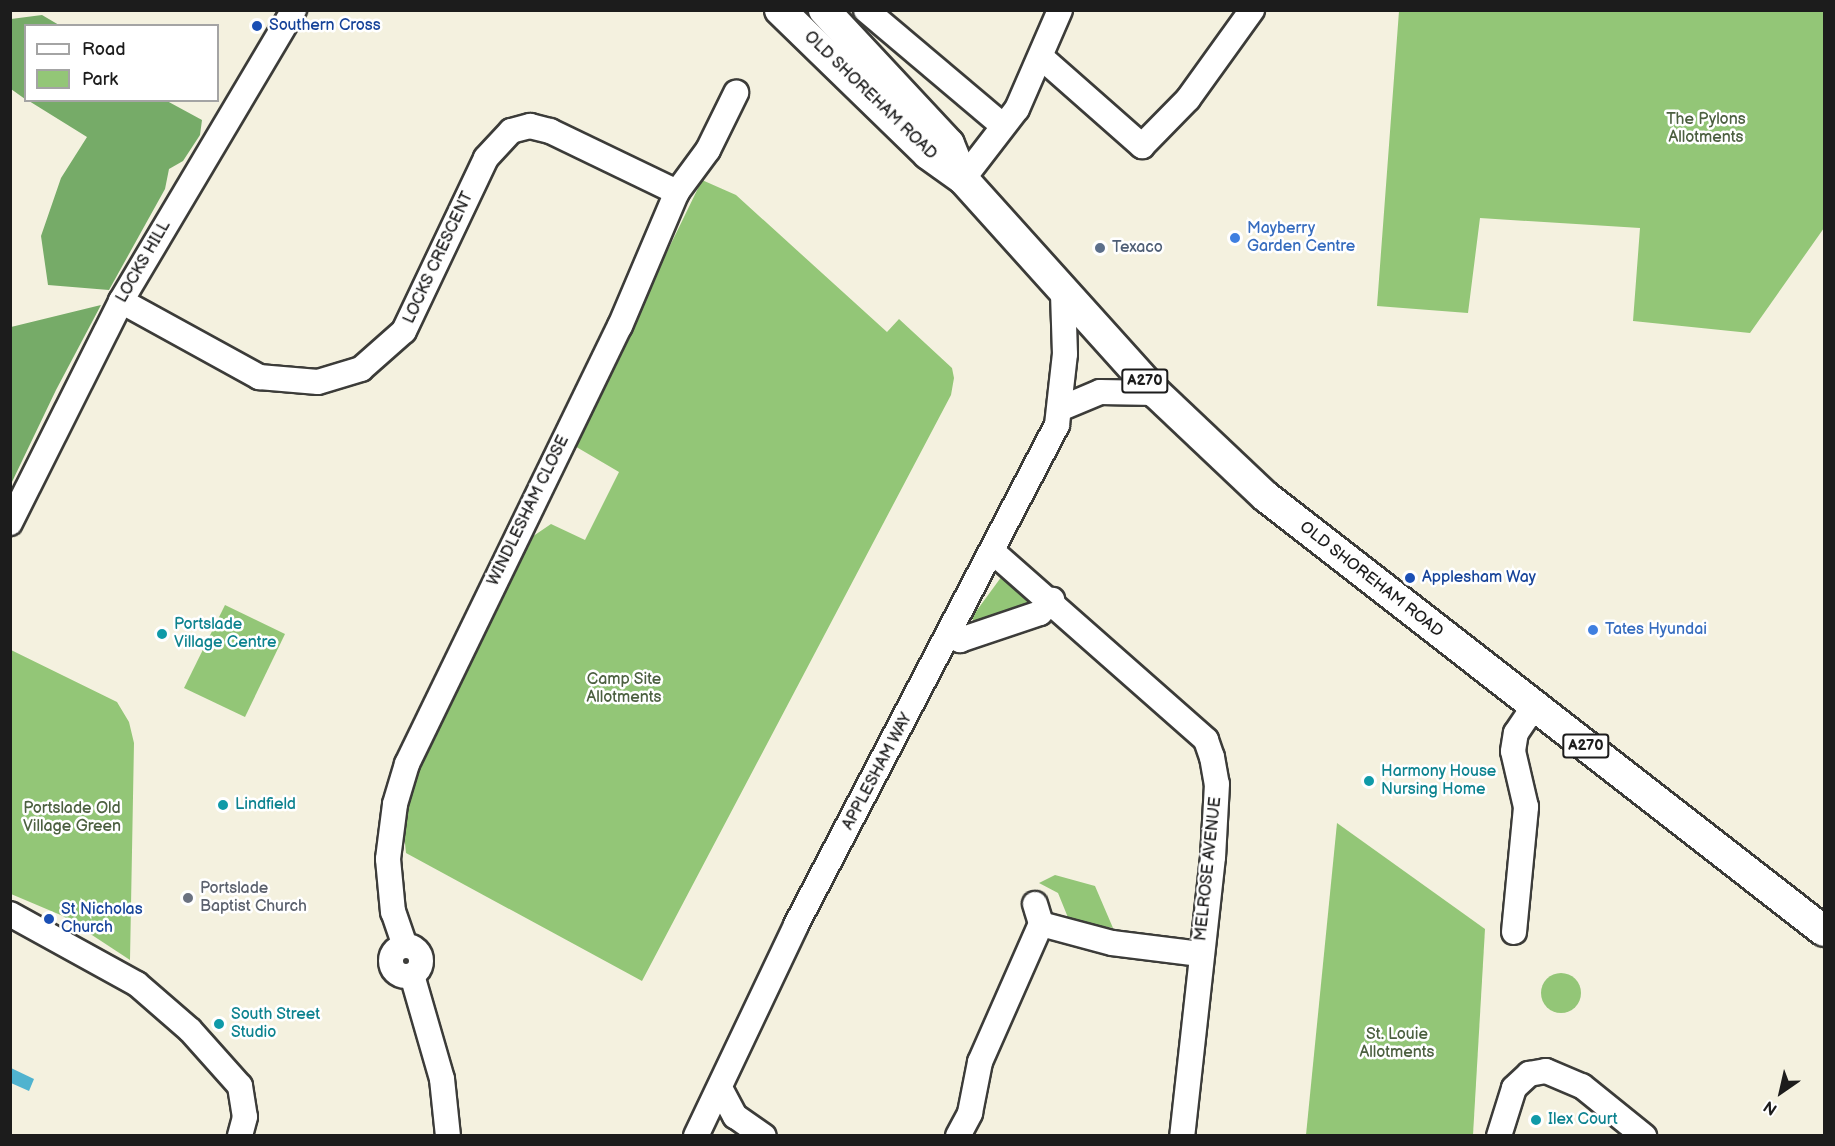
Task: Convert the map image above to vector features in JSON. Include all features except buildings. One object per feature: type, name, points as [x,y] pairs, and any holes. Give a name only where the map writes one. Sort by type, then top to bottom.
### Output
[{"type":"main road","name":"OLD SHOREHAM ROAD","points":[[780,10],[928,154],[963,179],[1063,294],[1156,393],[1265,496],[1824,931]]},
{"type":"main road","name":"OLD SHOREHAM ROAD","points":[[824,10],[949,144],[963,179]]},
{"type":"street","name":"LOCKS HILL","points":[[10,523],[121,301],[294,10]]},
{"type":"street","points":[[963,179],[1001,124],[1017,109],[1060,10]]},
{"type":"street","points":[[1041,57],[1142,146],[1188,99],[1252,10]]},
{"type":"street","points":[[873,13],[1001,124]]},
{"type":"street","name":"WINDLESHAM CLOSE","points":[[448,1136],[442,1079],[412,975],[422,960],[414,948],[405,946],[393,912],[388,859],[395,804],[407,764],[620,326],[677,192],[708,150],[736,93]]},
{"type":"street","name":"LOCKS CRESCENT","points":[[121,301],[259,377],[318,382],[361,369],[404,331],[486,158],[511,131],[530,126],[550,131],[677,192]]},
{"type":"street","name":"APPLESHAM WAY","points":[[696,1136],[721,1090],[727,1062],[993,552],[1062,408],[1063,294]]},
{"type":"street","points":[[1062,408],[1100,392],[1156,393]]},
{"type":"street","name":"MELROSE AVENUE","points":[[993,552],[1052,600],[1206,740],[1217,784],[1182,1136]]},
{"type":"street","points":[[950,634],[960,640],[970,637],[1040,613],[1052,600]]},
{"type":"street","points":[[1514,932],[1526,807],[1513,751],[1516,733],[1534,706]]},
{"type":"street","points":[[958,1136],[970,1113],[980,1062],[1038,914],[1112,943],[1200,954]]},
{"type":"street","points":[[10,915],[137,984],[190,1030],[240,1086],[245,1117],[240,1136]]},
{"type":"street","points":[[1499,1136],[1514,1088],[1529,1074],[1546,1071],[1582,1086],[1644,1136]]},
{"type":"street","points":[[721,1090],[735,1116],[764,1136]]},
{"type":"green space","name":"The Pylons Allotments","points":[[1399,11],[1824,11],[1824,228],[1750,333],[1633,321],[1640,228],[1480,218],[1468,313],[1377,306]]},
{"type":"green space","points":[[42,15],[57,24],[24,24],[24,98],[11,89],[11,19]]},
{"type":"green space","points":[[31,102],[169,102],[202,120],[200,135],[183,161],[169,169],[165,189],[109,290],[48,285],[41,236],[61,178],[87,137]]},
{"type":"green space","name":"Camp Site Allotments","points":[[702,180],[736,195],[887,332],[899,319],[952,368],[954,378],[951,395],[642,981],[406,853],[402,814],[415,773],[526,541],[551,524],[585,540],[619,472],[573,445]]},
{"type":"green space","points":[[101,305],[56,390],[11,484],[11,327]]},
{"type":"green space","points":[[1002,576],[1033,604],[975,625],[972,617]]},
{"type":"green space","points":[[225,605],[285,634],[245,717],[184,688]]},
{"type":"green space","name":"Portslade Old Village Green","points":[[11,650],[117,702],[129,722],[134,743],[130,960],[63,916],[11,894]]},
{"type":"green space","name":"St. Louie Allotments","points":[[1337,823],[1485,929],[1473,1135],[1306,1135]]},
{"type":"green space","points":[[1055,875],[1095,886],[1113,928],[1069,920],[1058,893],[1039,883]]},
{"type":"green space","points":[[1561,973],[1569,974],[1575,979],[1580,985],[1580,1001],[1575,1007],[1569,1012],[1561,1013],[1553,1012],[1547,1007],[1542,1001],[1541,993],[1542,985],[1547,979],[1553,974]]},
{"type":"water","points":[[11,1068],[34,1079],[29,1091],[11,1083]]},
{"type":"place","name":"Southern Cross","points":[[257,26]]},
{"type":"place","name":"Mayberry Garden Centre","points":[[1235,238]]},
{"type":"place","name":"Texaco","points":[[1100,248]]},
{"type":"place","name":"Applesham Way","points":[[1410,578]]},
{"type":"place","name":"Tates Hyundai","points":[[1593,630]]},
{"type":"place","name":"Portslade Village Centre","points":[[162,634]]},
{"type":"place","name":"Harmony House Nursing Home","points":[[1369,781]]},
{"type":"place","name":"Lindfield","points":[[223,805]]},
{"type":"place","name":"Portslade Baptist Church","points":[[188,898]]},
{"type":"place","name":"St Nicholas Church","points":[[49,919]]},
{"type":"place","name":"South Street Studio","points":[[219,1024]]},
{"type":"place","name":"Ilex Court","points":[[1536,1120]]}]
